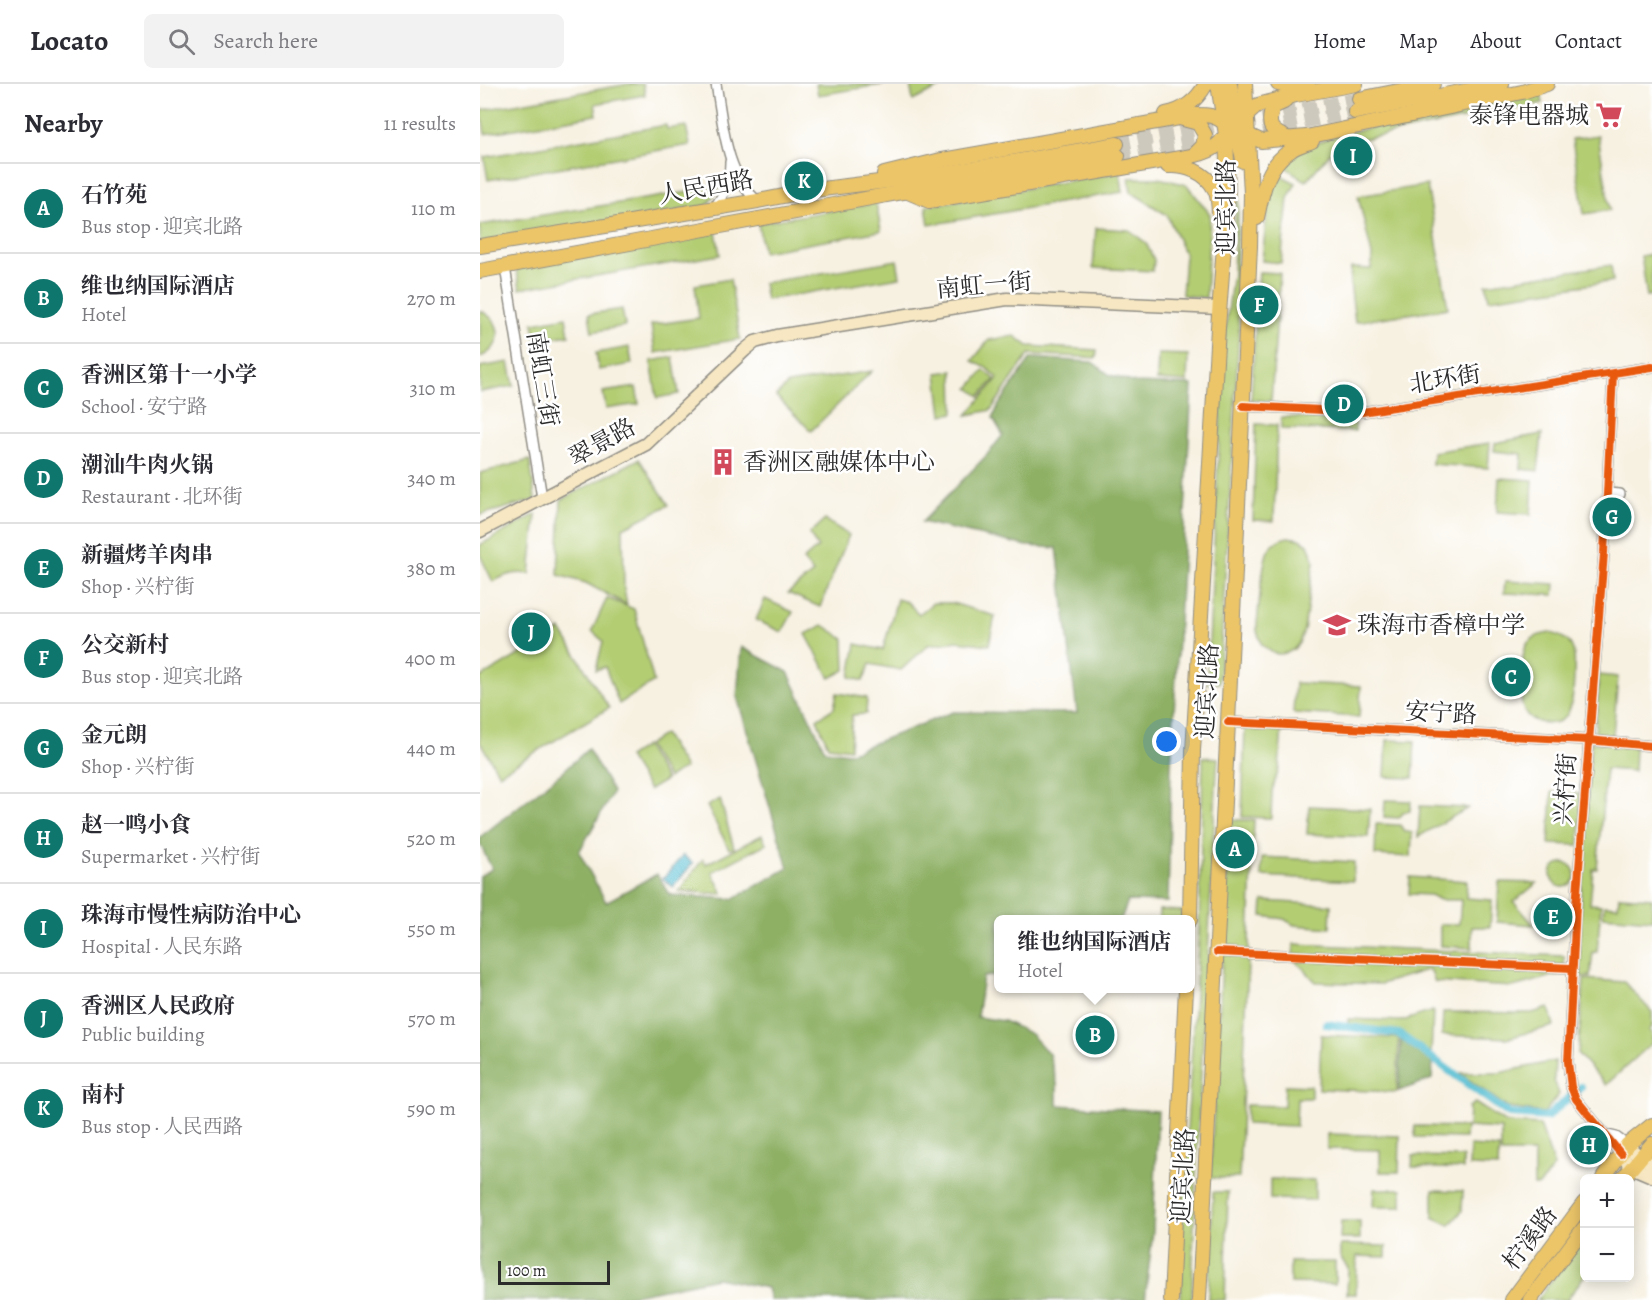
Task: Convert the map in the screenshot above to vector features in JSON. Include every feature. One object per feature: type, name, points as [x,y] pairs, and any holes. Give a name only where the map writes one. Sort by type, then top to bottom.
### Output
[{"type":"main road","points":[[1059,140],[1111,125],[1176,112],[1190,104],[1206,84]]},
{"type":"main road","name":"迎宾北路","points":[[1199,1299],[1243,406],[1251,193],[1236,127],[1218,84]]},
{"type":"main road","points":[[1230,84],[1244,165],[1240,280],[1247,312]]},
{"type":"main road","points":[[1278,84],[1294,88],[1316,84]]},
{"type":"main road","points":[[1118,156],[1192,156],[1214,148],[1258,105],[1296,95],[1356,84]]},
{"type":"main road","points":[[1432,84],[1357,106],[1502,84]]},
{"type":"main road","points":[[814,190],[937,161],[1196,115],[1211,116],[1261,141],[1290,139],[1522,92],[1547,84]]},
{"type":"main road","name":"迎宾北路","points":[[1190,915],[1193,751],[1228,190],[1228,155],[1245,88]]},
{"type":"main road","points":[[1290,139],[1277,134],[1270,126],[1269,119],[1274,107],[1296,95]]},
{"type":"main road","points":[[1180,118],[1198,123],[1204,135],[1203,146],[1192,156]]},
{"type":"main road","points":[[1250,246],[1263,188],[1274,166],[1289,151],[1351,128]]},
{"type":"main road","points":[[1118,156],[1176,165],[1204,176],[1215,188],[1222,265]]},
{"type":"main road","name":"人民西路","points":[[480,246],[814,190],[1118,156]]},
{"type":"main road","name":"人民西路","points":[[480,271],[908,192],[929,201],[1118,156]]},
{"type":"main road","name":"南虹一街","points":[[755,342],[799,332],[1007,299],[1219,308]]},
{"type":"main road","name":"翠景路","points":[[480,531],[646,444],[755,342]]},
{"type":"main road","name":"迎宾北路","points":[[1171,1300],[1186,993]]},
{"type":"main road","points":[[1607,1174],[1624,1150],[1652,1125]]},
{"type":"main road","points":[[1637,1167],[1652,1144]]},
{"type":"main road","points":[[1624,1150],[1637,1167],[1652,1176]]},
{"type":"main road","name":"柠溪路","points":[[1512,1300],[1580,1208]]},
{"type":"main road","points":[[1565,1229],[1580,1233]]},
{"type":"main road","name":"柠溪路","points":[[1530,1300],[1580,1234]]},
{"type":"street","points":[[713,208],[725,192],[730,176],[729,153],[716,84]]},
{"type":"street","points":[[729,153],[742,184],[758,201]]},
{"type":"street","name":"南虹三街","points":[[505,267],[542,498]]},
{"type":"street","name":"北环街","points":[[1243,406],[1362,412],[1652,367]]},
{"type":"street","name":"兴柠街","points":[[1613,374],[1604,563],[1588,740],[1568,1046],[1570,1079],[1576,1100],[1603,1134],[1616,1137],[1624,1150]]},
{"type":"street","points":[[1607,493],[1620,494]]},
{"type":"street","name":"安宁路","points":[[1228,722],[1588,740],[1652,746]]},
{"type":"street","points":[[1217,952],[1572,968]]},
{"type":"green space","points":[[629,84],[643,84],[645,95],[595,104],[597,115],[485,134],[481,110]]},
{"type":"green space","points":[[816,84],[886,84],[818,95]]},
{"type":"green space","points":[[910,84],[947,84],[913,101]]},
{"type":"green space","points":[[1541,92],[1543,103],[1338,144],[1306,181],[1281,164],[1303,149],[1336,135]]},
{"type":"green space","points":[[666,125],[667,129],[686,126],[690,145],[488,180],[484,157]]},
{"type":"green space","points":[[1598,135],[1610,210],[1584,214],[1572,139]]},
{"type":"green space","points":[[1120,172],[1123,192],[929,225],[926,206]]},
{"type":"green space","points":[[1278,174],[1296,183],[1288,198],[1281,263],[1262,261],[1269,193]]},
{"type":"green space","points":[[1129,178],[1159,178],[1187,185],[1210,214],[1206,298],[1182,295],[1185,255],[1167,215],[1131,192]]},
{"type":"green space","points":[[1427,185],[1448,308],[1355,322],[1350,282],[1351,268],[1371,269],[1372,255],[1358,196]]},
{"type":"green space","points":[[720,187],[707,206],[480,244],[480,225]]},
{"type":"green space","points":[[1236,195],[1239,197],[1236,272],[1239,332],[1219,683],[1207,683],[1224,342],[1233,273]]},
{"type":"green space","points":[[876,203],[881,231],[763,252],[758,223]]},
{"type":"green space","points":[[1096,228],[1129,230],[1146,243],[1154,260],[1153,271],[1093,268]]},
{"type":"green space","points":[[716,232],[720,255],[520,289],[516,266]]},
{"type":"green space","points":[[1652,254],[1652,295],[1647,296],[1641,256]]},
{"type":"green space","points":[[897,260],[900,277],[766,300],[763,283]]},
{"type":"green space","points":[[1611,265],[1613,281],[1489,299],[1486,284]]},
{"type":"green space","points":[[1259,272],[1280,273],[1271,401],[1251,400]]},
{"type":"green space","points":[[730,279],[740,339],[655,353],[651,325],[699,318],[695,285]]},
{"type":"green space","points":[[622,309],[625,326],[592,332],[589,314]]},
{"type":"green space","points":[[480,311],[494,321],[498,334],[494,347],[480,357]]},
{"type":"green space","points":[[566,317],[569,335],[536,340],[533,323]]},
{"type":"green space","points":[[1015,336],[1028,346],[1097,350],[1096,358],[1029,354],[991,410],[967,415],[998,378],[985,367],[972,361],[989,340]]},
{"type":"green space","points":[[629,347],[632,364],[599,370],[596,353]]},
{"type":"green space","points":[[1158,354],[1188,355],[1187,382],[1157,380]]},
{"type":"green space","points":[[673,357],[679,394],[657,398],[651,361]]},
{"type":"green space","points":[[1031,358],[1092,362],[1110,375],[1135,383],[1192,385],[1171,768],[1168,902],[1128,901],[1123,915],[994,915],[994,976],[983,977],[977,1017],[1004,1021],[1031,1034],[1049,1054],[1057,1083],[1057,1105],[1158,1111],[1153,1231],[1145,1300],[770,1300],[767,1288],[717,1278],[610,1300],[480,1300],[480,876],[492,869],[480,844],[480,837],[588,749],[613,792],[579,852],[606,902],[657,874],[670,895],[733,899],[788,868],[737,697],[741,647],[788,672],[825,750],[849,753],[953,712],[1077,713],[1057,548],[1027,546],[922,522],[986,456],[1003,435],[993,418],[998,406]]},
{"type":"green space","points":[[509,362],[514,386],[480,392],[480,367]]},
{"type":"green space","points":[[984,370],[995,379],[980,396],[969,388]]},
{"type":"green space","points":[[872,371],[811,431],[776,396],[788,384]]},
{"type":"green space","points":[[953,371],[954,413],[942,415],[937,373]]},
{"type":"green space","points":[[636,387],[639,404],[606,409],[603,392]]},
{"type":"green space","points":[[1281,417],[1355,419],[1355,431],[1281,429]]},
{"type":"green space","points":[[1256,424],[1277,425],[1274,521],[1253,520]]},
{"type":"green space","points":[[1542,434],[1538,471],[1521,469],[1522,454],[1494,451],[1495,443]]},
{"type":"green space","points":[[1490,443],[1488,468],[1432,464],[1433,452]]},
{"type":"green space","points":[[639,459],[669,505],[623,528],[624,589],[627,605],[586,583],[558,575],[561,500]]},
{"type":"green space","points":[[530,460],[535,500],[480,515],[480,473]]},
{"type":"green space","points":[[1499,478],[1533,480],[1531,514],[1497,512]]},
{"type":"green space","points":[[536,514],[530,574],[511,574],[493,582],[480,555],[480,545]]},
{"type":"green space","points":[[825,520],[849,535],[820,607],[788,593],[813,573],[803,560],[818,547],[809,534]]},
{"type":"green space","points":[[1288,537],[1300,539],[1308,544],[1314,561],[1304,630],[1294,649],[1279,654],[1273,653],[1262,645],[1257,623],[1267,554],[1275,542]]},
{"type":"green space","points":[[1505,581],[1555,584],[1554,595],[1504,593]]},
{"type":"green space","points":[[607,598],[634,609],[654,682],[619,704],[605,667],[596,670],[603,641],[592,631]]},
{"type":"green space","points":[[765,599],[793,612],[782,632],[756,620]]},
{"type":"green space","points":[[897,599],[907,602],[919,614],[933,603],[952,603],[995,616],[989,645],[958,641],[928,645],[901,670],[870,664],[863,681],[850,677],[856,644],[883,650]]},
{"type":"green space","points":[[823,625],[844,639],[845,670],[830,678],[806,634]]},
{"type":"green space","points":[[561,630],[609,708],[499,774],[480,742],[480,678]]},
{"type":"green space","points":[[1551,633],[1565,639],[1573,649],[1573,693],[1570,709],[1566,715],[1554,723],[1544,723],[1528,716],[1524,710],[1521,696],[1523,661],[1524,650],[1529,641]]},
{"type":"green space","points":[[1599,675],[1618,677],[1613,735],[1595,734]]},
{"type":"green space","points":[[1295,683],[1361,686],[1359,717],[1293,713]]},
{"type":"green space","points":[[837,693],[867,698],[866,714],[852,715],[850,749],[828,746],[817,719],[834,708]]},
{"type":"green space","points":[[1245,725],[1282,726],[1279,768],[1272,791],[1271,818],[1242,817]]},
{"type":"green space","points":[[664,734],[685,768],[668,778],[647,745]]},
{"type":"green space","points":[[1387,740],[1415,741],[1413,778],[1385,777]]},
{"type":"green space","points":[[1591,742],[1635,746],[1634,771],[1606,769],[1597,869],[1593,869],[1590,904],[1601,905],[1597,952],[1593,952],[1590,977],[1575,976]]},
{"type":"green space","points":[[645,746],[666,780],[649,790],[628,757]]},
{"type":"green space","points":[[1203,757],[1218,758],[1198,1129],[1192,1300],[1181,1300],[1183,1197],[1199,929]]},
{"type":"green space","points":[[1552,792],[1582,794],[1579,845],[1549,844]]},
{"type":"green space","points":[[720,799],[734,848],[729,849],[707,806]]},
{"type":"green space","points":[[1385,800],[1411,801],[1410,811],[1403,813],[1399,818],[1384,817]]},
{"type":"green space","points":[[1309,806],[1370,809],[1368,837],[1307,834]]},
{"type":"green space","points":[[1420,806],[1468,808],[1418,837]]},
{"type":"green space","points":[[1230,820],[1254,820],[1239,1178],[1210,1178]]},
{"type":"green space","points":[[1376,824],[1400,825],[1404,831],[1412,833],[1411,857],[1375,855]]},
{"type":"green space","points":[[762,835],[766,844],[712,872],[723,894],[679,891],[703,859],[706,864]]},
{"type":"green space","points":[[1262,857],[1354,862],[1353,881],[1261,876]]},
{"type":"green space","points":[[1563,863],[1572,866],[1575,875],[1572,884],[1563,887],[1554,884],[1551,875],[1554,866]]},
{"type":"green space","points":[[1410,877],[1467,881],[1466,898],[1492,900],[1490,927],[1472,927],[1472,948],[1440,946],[1440,924],[1459,924],[1461,900],[1440,900],[1431,895],[1409,894]]},
{"type":"green space","points":[[1499,882],[1537,883],[1514,902],[1534,925],[1497,922]]},
{"type":"green space","points":[[1619,896],[1652,898],[1652,920],[1603,916],[1604,905],[1618,906]]},
{"type":"green space","points":[[1263,901],[1331,905],[1330,928],[1294,925],[1284,919],[1262,916]]},
{"type":"green space","points":[[1159,910],[1182,911],[1182,915],[1159,915]]},
{"type":"green space","points":[[1294,944],[1564,956],[1564,973],[1513,987],[1435,982],[1430,969],[1381,984],[1316,982],[1293,958]]},
{"type":"green space","points":[[1584,979],[1624,982],[1652,1012],[1652,1027],[1649,1030],[1652,1033],[1652,1043],[1606,1085],[1578,1054]]},
{"type":"green space","points":[[1549,1008],[1554,1026],[1508,1038],[1442,1035],[1443,1012],[1532,1013]]},
{"type":"green space","points":[[1433,1011],[1431,1054],[1400,1031],[1348,1024],[1348,1019],[1402,1021]]},
{"type":"green space","points":[[1321,1035],[1399,1038],[1397,1092],[1319,1089]]},
{"type":"green space","points":[[1401,1040],[1433,1061],[1432,1079],[1399,1091]]},
{"type":"green space","points":[[1555,1061],[1554,1080],[1559,1094],[1544,1113],[1508,1108],[1460,1073],[1499,1073]]},
{"type":"green space","points":[[1285,1085],[1311,1086],[1311,1098],[1297,1098],[1296,1126],[1246,1124],[1246,1105],[1284,1106]]},
{"type":"green space","points":[[1475,1103],[1506,1123],[1540,1125],[1554,1166],[1539,1186],[1534,1186],[1534,1153],[1501,1153],[1501,1129],[1468,1127],[1469,1107]]},
{"type":"green space","points":[[1415,1126],[1466,1127],[1465,1138],[1415,1137]]},
{"type":"green space","points":[[1327,1134],[1400,1136],[1399,1172],[1380,1172],[1380,1150],[1327,1149]]},
{"type":"green space","points":[[1470,1146],[1499,1148],[1498,1167],[1469,1166]]},
{"type":"green space","points":[[1413,1156],[1463,1157],[1463,1169],[1412,1167]]},
{"type":"green space","points":[[1270,1179],[1315,1180],[1315,1200],[1270,1199]]},
{"type":"green space","points":[[1374,1189],[1402,1189],[1402,1207],[1373,1207]]},
{"type":"green space","points":[[1433,1190],[1463,1191],[1462,1211],[1450,1225],[1433,1217]]},
{"type":"green space","points":[[1213,1192],[1228,1192],[1225,1300],[1208,1300]]},
{"type":"green space","points":[[1341,1221],[1360,1221],[1360,1239],[1340,1239]]},
{"type":"green space","points":[[1580,1243],[1580,1282],[1567,1300],[1537,1300]]},
{"type":"green space","points":[[1340,1245],[1386,1246],[1386,1257],[1357,1256],[1356,1294],[1347,1294],[1348,1268],[1340,1257]]},
{"type":"green space","points":[[1290,1262],[1335,1262],[1335,1284],[1290,1283]]},
{"type":"water","points":[[683,855],[693,863],[673,887],[663,879]]},
{"type":"waterway","points":[[1326,1024],[1399,1034],[1509,1114],[1547,1117],[1581,1087]]},
{"type":"tunnel","points":[[1117,144],[1359,99]]},
{"type":"tunnel","points":[[1118,156],[1355,112]]},
{"type":"cycle path","points":[[1243,406],[1362,412],[1652,367]]},
{"type":"cycle path","points":[[1613,374],[1604,553],[1576,906],[1568,1062],[1571,1087],[1576,1099],[1621,1154]]},
{"type":"cycle path","points":[[1228,722],[1588,740],[1652,746]]},
{"type":"cycle path","points":[[1217,952],[1572,968]]},
{"type":"place","name":"泰锋电器城","points":[[1609,115]]},
{"type":"place","name":"珠海市慢性病防治中心","points":[[1353,156]]},
{"type":"place","name":"南村","points":[[804,181]]},
{"type":"place","name":"公交新村","points":[[1259,305]]},
{"type":"place","name":"潮汕牛肉火锅","points":[[1344,404]]},
{"type":"place","name":"香洲区融媒体中心","points":[[723,462]]},
{"type":"place","name":"金元朗","points":[[1612,517]]},
{"type":"place","name":"珠海市香樟中学","points":[[1337,625]]},
{"type":"place","name":"香洲区人民政府","points":[[531,632]]},
{"type":"place","name":"香洲区第十一小学","points":[[1511,677]]},
{"type":"place","name":"石竹苑","points":[[1235,849]]},
{"type":"place","name":"新疆烤羊肉串","points":[[1553,917]]},
{"type":"place","name":"维也纳国际酒店","points":[[1095,1035]]},
{"type":"place","name":"赵一鸣小食","points":[[1589,1145]]}]
